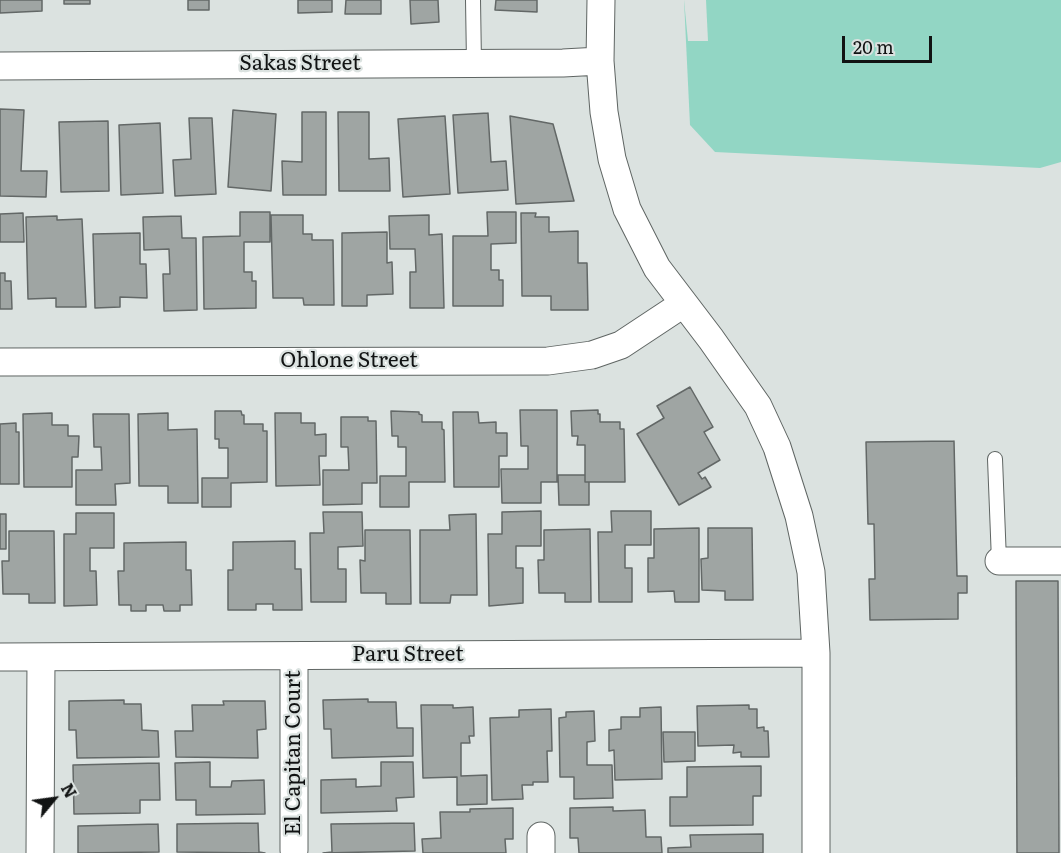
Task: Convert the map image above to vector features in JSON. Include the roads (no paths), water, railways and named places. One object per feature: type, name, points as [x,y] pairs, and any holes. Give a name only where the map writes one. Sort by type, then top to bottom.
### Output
[{"type":"street","points":[[601,0],[600,61],[603,112],[612,159],[627,209],[657,268],[758,406],[777,447],[799,516],[811,572],[816,653],[816,853]]},
{"type":"street","name":"Sakas Street","points":[[0,66],[600,61]]},
{"type":"street","name":"Ohlone Street","points":[[0,362],[548,361],[592,356],[621,345],[683,304]]},
{"type":"street","points":[[999,561],[1061,561]]},
{"type":"street","name":"Paru Street","points":[[0,657],[816,653]]},
{"type":"street","name":"El Capitan Court","points":[[294,656],[294,850]]},
{"type":"street","points":[[40,853],[41,657]]},
{"type":"lane","points":[[473,0],[474,63]]},
{"type":"lane","points":[[995,459],[999,561]]}]
